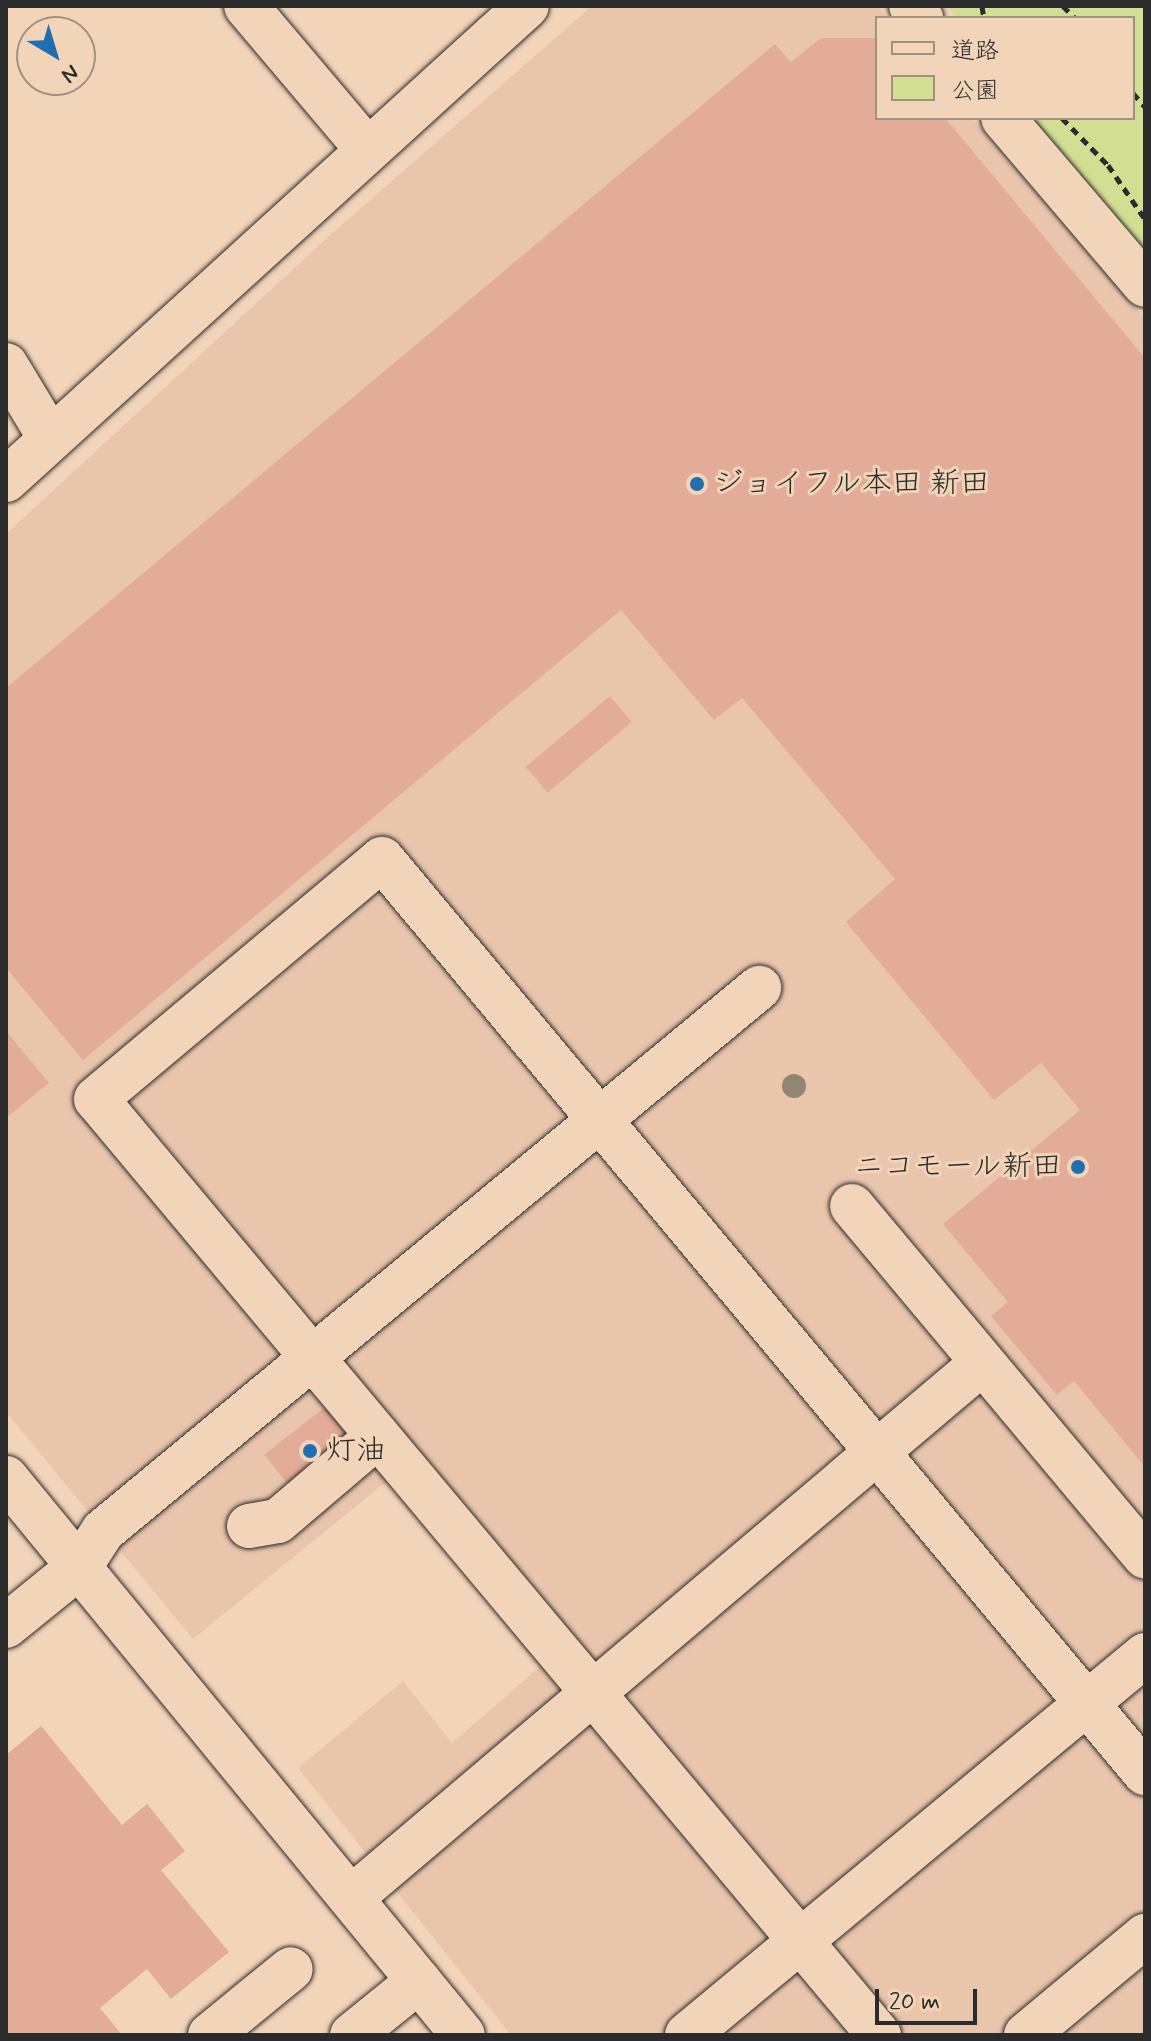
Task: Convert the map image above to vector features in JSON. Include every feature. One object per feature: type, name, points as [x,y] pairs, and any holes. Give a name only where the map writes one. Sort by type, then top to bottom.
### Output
[{"type":"street","points":[[246,6],[367,149]]},
{"type":"street","points":[[6,480],[527,6]]},
{"type":"street","points":[[1005,120],[1145,285]]},
{"type":"street","points":[[6,365],[50,438]]},
{"type":"street","points":[[879,2035],[96,1099],[382,859],[1145,1773]]},
{"type":"street","points":[[6,1626],[81,1565],[103,1531],[759,988]]},
{"type":"street","points":[[852,1206],[1145,1557]]},
{"type":"street","points":[[351,1898],[982,1363]]},
{"type":"street","points":[[249,1526],[278,1521],[378,1436]]},
{"type":"street","points":[[6,1478],[81,1565],[463,2035]]},
{"type":"street","points":[[687,2035],[1145,1655]]},
{"type":"street","points":[[1026,2035],[1145,1936]]},
{"type":"street","points":[[210,2035],[291,1969]]},
{"type":"street","points":[[352,2035],[419,1981]]},
{"type":"path","points":[[1064,120],[1108,165],[1145,219]]},
{"type":"shaded area","points":[[592,6],[878,6],[886,16],[875,16],[875,120],[974,120],[1145,319],[1145,2035],[511,2035],[298,1768],[403,1681],[452,1743],[543,1664],[387,1481],[193,1639],[6,1412],[6,534],[328,237]]},
{"type":"green space","points":[[947,6],[1145,6],[1145,253],[1034,120],[1135,120],[1135,16],[954,16]]},
{"type":"building","name":"ジョイフル本田 新田","points":[[821,38],[875,38],[875,120],[947,120],[1145,358],[1145,1467],[1074,1381],[1057,1395],[991,1316],[1008,1302],[943,1224],[1080,1110],[1041,1063],[994,1100],[846,922],[895,879],[742,698],[714,720],[621,610],[83,1060],[6,968],[6,688],[775,44],[791,62]]},
{"type":"building","points":[[610,696],[632,722],[548,793],[526,767]]},
{"type":"building","points":[[6,1031],[49,1083],[6,1118]]},
{"type":"building","name":"灯油","points":[[325,1407],[356,1446],[295,1494],[264,1454]]},
{"type":"building","points":[[41,1726],[122,1825],[147,1804],[185,1851],[161,1870],[229,1952],[171,1999],[147,1969],[100,2008],[122,2035],[6,2035],[6,1755]]},
{"type":"place","name":"ジョイフル本田 新田","points":[[697,484]]},
{"type":"place","name":"ニコモール新田","points":[[1078,1167]]},
{"type":"place","name":"灯油","points":[[310,1451]]}]
